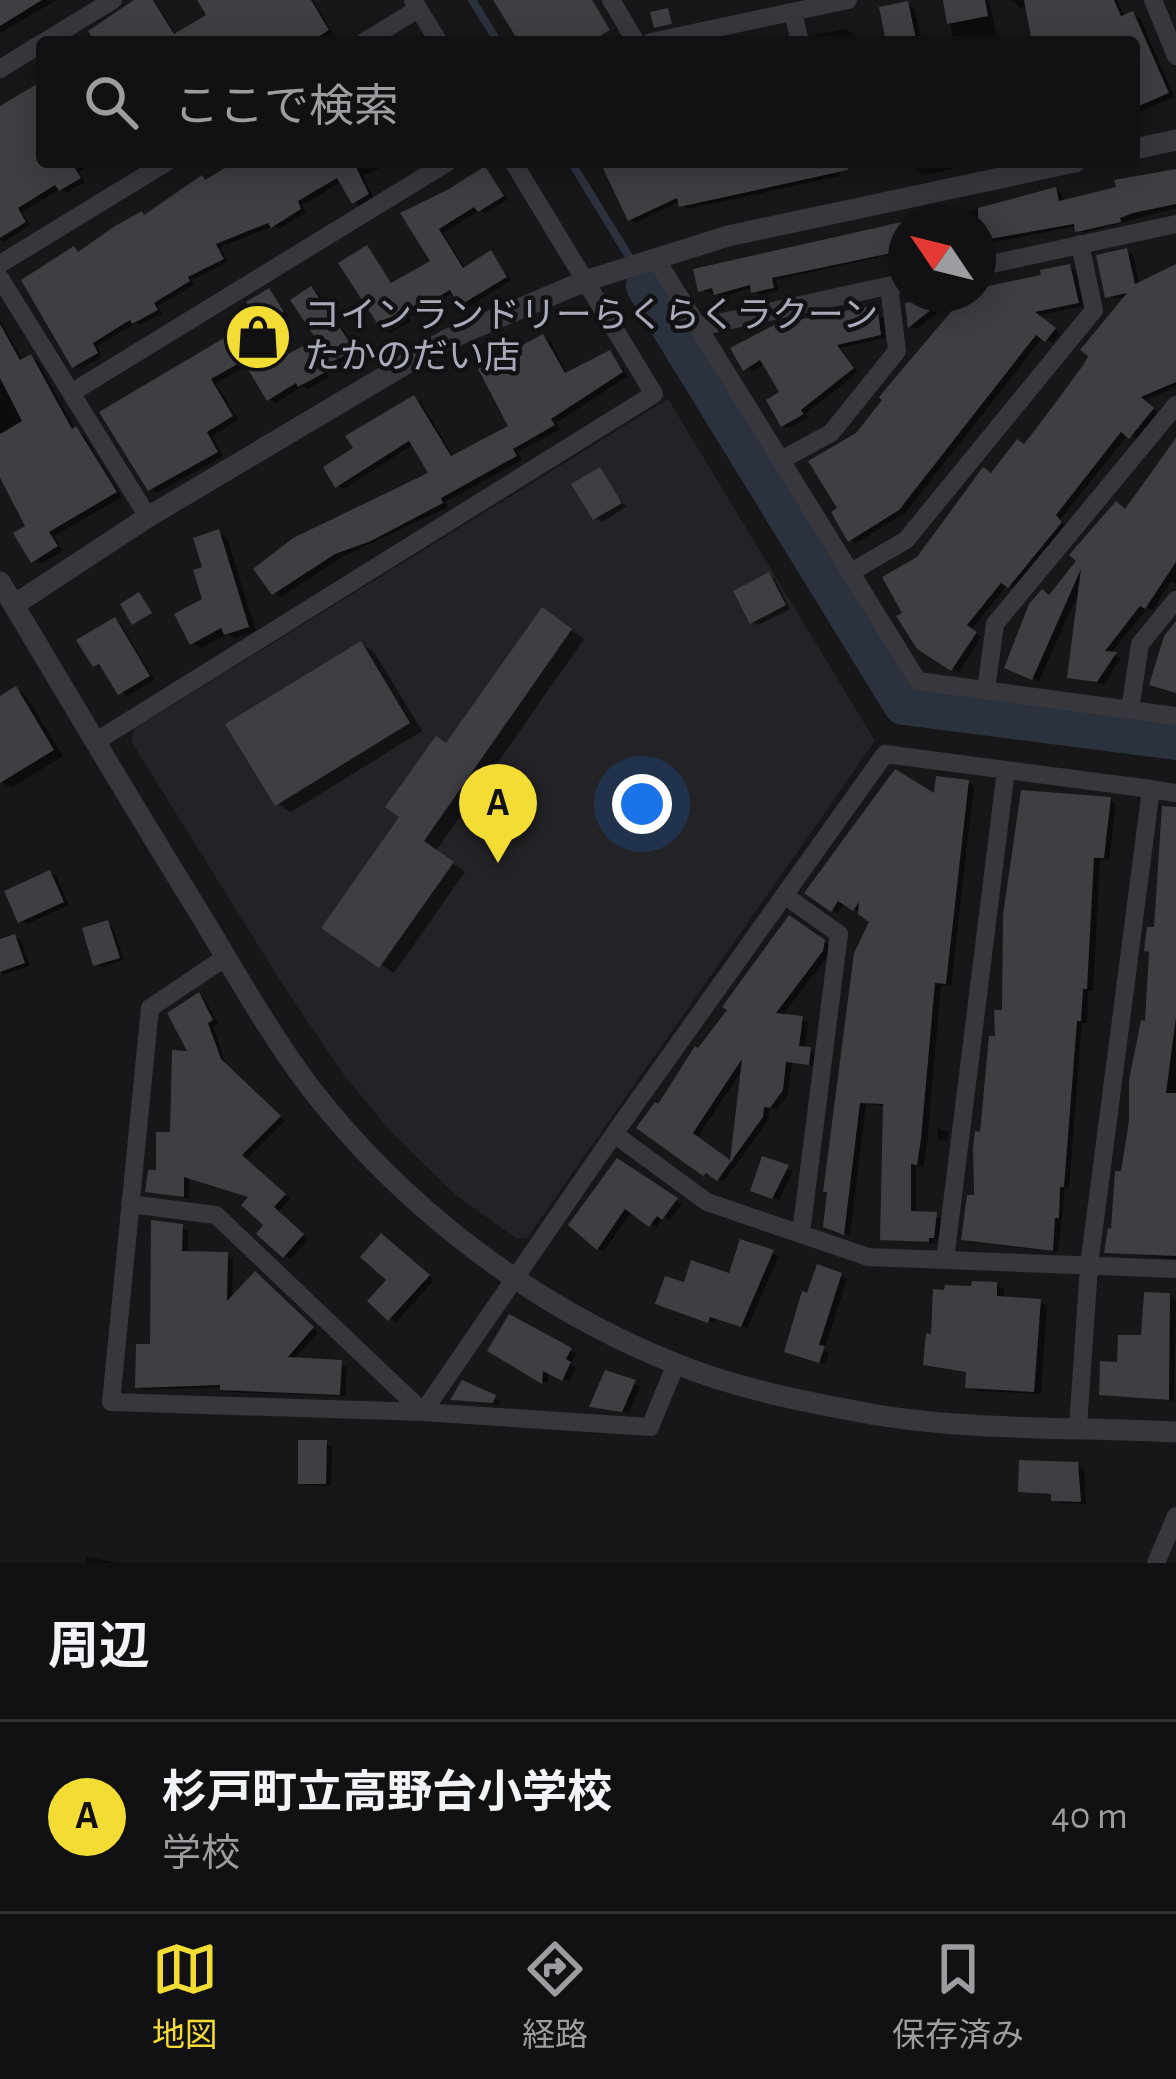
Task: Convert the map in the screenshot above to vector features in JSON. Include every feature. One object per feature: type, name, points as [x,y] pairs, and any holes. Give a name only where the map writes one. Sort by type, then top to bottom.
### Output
[{"type":"street","points":[[54,36],[113,0]]},
{"type":"street","points":[[611,0],[632,36]]},
{"type":"street","points":[[680,36],[848,0]]},
{"type":"street","points":[[1153,0],[1174,47]]},
{"type":"street","points":[[372,36],[415,4],[435,36]]},
{"type":"street","points":[[794,12],[799,36]]},
{"type":"street","points":[[0,69],[36,47]]},
{"type":"street","points":[[1140,148],[1176,140]]},
{"type":"street","points":[[0,264],[157,168]]},
{"type":"street","points":[[71,393],[438,168]]},
{"type":"street","points":[[95,742],[654,394],[517,168]]},
{"type":"street","points":[[7,609],[148,518],[446,340],[585,281],[728,236],[1047,168]]},
{"type":"street","points":[[996,263],[1176,224]]},
{"type":"street","points":[[850,572],[906,540],[1094,310],[1080,244]]},
{"type":"street","points":[[656,259],[918,681],[1176,716]]},
{"type":"street","points":[[0,278],[148,518]]},
{"type":"street","points":[[699,327],[888,286]]},
{"type":"street","points":[[781,460],[831,433],[896,351],[897,312]]},
{"type":"street","points":[[986,690],[995,624],[1176,405]]},
{"type":"street","points":[[0,582],[7,609],[309,1086],[361,1147],[428,1211],[514,1277],[571,1312],[676,1364],[745,1385],[879,1415],[1176,1432]]},
{"type":"street","points":[[1130,710],[1140,644],[1176,600]]},
{"type":"street","points":[[423,1412],[885,754],[1176,793]]},
{"type":"street","points":[[945,1260],[1006,770]]},
{"type":"street","points":[[1078,1427],[1088,1266],[1150,789]]},
{"type":"street","points":[[784,895],[839,934],[801,1234]]},
{"type":"street","points":[[226,957],[150,1008],[111,1402],[423,1412],[650,1427],[676,1364]]},
{"type":"street","points":[[614,1135],[707,1202],[868,1257],[1176,1270]]},
{"type":"street","points":[[130,1204],[216,1214],[423,1412]]},
{"type":"street","points":[[1156,1563],[1176,1516]]},
{"type":"shaded area","points":[[668,399],[875,741],[527,1238],[517,1239],[457,1196],[394,1135],[346,1078],[131,741],[134,729]]},
{"type":"building","points":[[0,0],[42,0],[0,26]]},
{"type":"building","points":[[134,0],[153,0],[174,34],[206,15],[197,0],[311,0],[329,30],[320,36],[91,36],[88,31]]},
{"type":"building","points":[[493,0],[592,0],[610,30],[602,36],[515,36]]},
{"type":"building","points":[[943,0],[985,0],[988,16],[947,24]]},
{"type":"building","points":[[1024,0],[1114,0],[1121,16],[1133,11],[1169,93],[1140,105],[1140,36],[1031,36]]},
{"type":"building","points":[[908,1],[915,36],[885,36],[879,7]]},
{"type":"building","points":[[668,8],[672,24],[654,28],[650,12]]},
{"type":"building","points":[[36,85],[36,168],[75,168],[81,178],[59,191],[55,185],[18,208],[26,222],[0,238],[0,106]]},
{"type":"building","points":[[225,168],[356,168],[369,194],[352,204],[337,178],[298,201],[301,209],[271,228],[268,223],[216,244],[224,259],[188,277],[190,281],[154,303],[158,310],[132,324],[130,320],[93,343],[98,353],[72,368],[21,280],[74,246],[78,252],[115,226],[142,211],[144,215],[202,175],[205,180]]},
{"type":"building","points":[[486,168],[504,196],[478,212],[474,207],[439,229],[463,268],[491,250],[507,277],[459,306],[450,290],[382,331],[338,263],[367,245],[391,283],[430,261],[400,213]]},
{"type":"building","points":[[603,168],[848,168],[679,207],[677,198],[628,221]]},
{"type":"building","points":[[1176,169],[1176,204],[1081,231],[1075,232],[1074,224],[996,238],[993,204],[1056,187],[1059,201],[1116,187],[1114,180]]},
{"type":"building","points":[[888,225],[888,254],[772,278],[774,288],[751,293],[750,285],[714,295],[712,288],[698,292],[693,269]]},
{"type":"building","points":[[1127,248],[1135,284],[1176,264],[1176,382],[1141,397],[1154,408],[1129,439],[1121,432],[1056,515],[1062,522],[1008,588],[1001,583],[967,625],[977,632],[951,671],[917,649],[896,616],[902,613],[882,577],[917,557],[983,467],[991,473],[1017,439],[1024,444],[1044,418],[1084,364],[1088,356],[1080,350],[1127,293],[1105,298],[1096,255]]},
{"type":"building","points":[[1070,264],[1079,303],[1035,312],[1056,328],[1045,342],[1036,335],[899,510],[848,542],[831,512],[837,508],[808,461],[856,433],[882,400],[879,397],[951,312],[996,312],[996,284],[1041,275],[1040,270]]},
{"type":"building","points":[[311,286],[355,350],[321,367],[324,373],[267,401],[243,361],[211,379],[233,416],[207,432],[218,452],[148,491],[99,412],[229,335],[229,322],[251,309],[246,302],[269,288],[284,312],[258,327],[277,360],[316,339],[290,300]]},
{"type":"building","points":[[866,307],[867,313],[878,311],[881,335],[837,345],[854,368],[801,410],[804,414],[781,427],[766,400],[779,392],[760,360],[743,371],[730,348],[776,324]]},
{"type":"building","points":[[906,312],[928,312],[927,313],[908,328]]},
{"type":"building","points":[[0,324],[20,360],[31,354],[72,429],[76,426],[117,492],[49,532],[58,546],[31,563],[13,533],[25,526],[0,478],[0,434],[22,421],[0,378]]},
{"type":"building","points":[[543,334],[565,373],[610,350],[623,372],[551,419],[555,425],[513,449],[517,456],[441,498],[443,503],[371,541],[335,554],[272,595],[253,569],[293,538],[428,473],[409,441],[335,488],[323,467],[353,448],[345,436],[414,395],[451,456],[508,426],[478,369]]},
{"type":"building","points":[[1176,438],[1176,562],[1145,609],[1140,606],[1105,651],[1117,652],[1097,682],[1067,678],[1081,569],[1032,680],[1004,668],[1029,604],[1042,589],[1049,595],[1076,561],[1069,555],[1116,501],[1125,509]]},
{"type":"building","points":[[600,467],[622,503],[593,520],[571,484]]},
{"type":"building","points":[[219,529],[249,627],[224,635],[221,628],[190,645],[174,614],[202,599],[193,570],[202,567],[193,538]]},
{"type":"building","points":[[769,572],[786,605],[750,624],[733,591]]},
{"type":"building","points":[[139,592],[152,613],[132,625],[120,604]]},
{"type":"building","points":[[542,607],[572,629],[424,841],[454,862],[379,968],[321,928],[399,817],[385,807],[436,736],[446,743]]},
{"type":"building","points":[[115,617],[150,676],[118,695],[99,664],[93,667],[76,640]]},
{"type":"building","points":[[1176,621],[1176,693],[1149,685],[1164,636]]},
{"type":"building","points":[[361,641],[410,723],[275,806],[225,724]]},
{"type":"building","points":[[16,686],[54,750],[0,783],[0,696]]},
{"type":"building","points":[[895,769],[934,793],[936,776],[969,780],[946,984],[935,983],[921,1139],[917,1165],[911,1164],[911,1211],[937,1212],[934,1238],[929,1242],[880,1240],[883,1104],[860,1103],[844,1235],[823,1227],[827,1192],[823,1192],[854,953],[869,922],[858,914],[859,902],[853,911],[838,901],[831,912],[804,893]]},
{"type":"building","points":[[1021,790],[1111,797],[1104,858],[1094,858],[1087,989],[1083,989],[1081,1021],[1077,1021],[1064,1187],[1060,1187],[1053,1251],[961,1240],[967,1195],[974,1195],[973,1148],[975,1131],[980,1132],[989,1036],[995,1036],[994,1010],[1002,1010],[1003,915]]},
{"type":"building","points":[[1162,806],[1176,807],[1176,1017],[1166,1093],[1176,1093],[1176,1256],[1104,1253],[1111,1229],[1115,1171],[1121,1171],[1129,1121],[1129,1080],[1141,1020],[1145,1021],[1149,952],[1144,951],[1147,927],[1154,927]]},
{"type":"building","points":[[50,870],[64,902],[18,923],[4,891]]},
{"type":"building","points":[[789,915],[825,940],[823,951],[776,1013],[803,1016],[799,1046],[811,1047],[809,1065],[786,1062],[783,1090],[770,1108],[764,1107],[763,1117],[717,1181],[636,1128],[727,1010],[722,1007]],"holes":[[[742,1059],[730,1160],[693,1133]]]},
{"type":"building","points":[[108,920],[120,958],[93,966],[82,928]]},
{"type":"building","points":[[15,934],[25,963],[0,972],[0,939]]},
{"type":"building","points":[[199,992],[213,1020],[208,1023],[221,1059],[281,1116],[242,1155],[286,1194],[274,1207],[304,1234],[283,1258],[256,1234],[263,1225],[241,1205],[248,1197],[184,1177],[184,1197],[145,1192],[148,1170],[156,1170],[156,1132],[170,1132],[172,1050],[187,1051],[167,1013]]},
{"type":"building","points":[[762,1156],[789,1165],[772,1199],[750,1191]]},
{"type":"building","points":[[617,1158],[678,1198],[662,1220],[657,1216],[649,1227],[625,1209],[597,1250],[568,1225]]},
{"type":"building","points":[[151,1220],[183,1224],[182,1251],[228,1252],[227,1301],[255,1271],[314,1327],[288,1357],[342,1360],[340,1395],[220,1390],[220,1385],[135,1388],[136,1344],[150,1344]]},
{"type":"building","points":[[381,1233],[430,1275],[388,1321],[367,1301],[386,1280],[360,1257]]},
{"type":"building","points":[[740,1239],[774,1250],[741,1327],[710,1317],[708,1323],[655,1304],[665,1276],[684,1282],[691,1260],[729,1273]]},
{"type":"building","points":[[817,1264],[842,1273],[819,1345],[825,1346],[819,1363],[784,1352],[802,1291],[807,1293]]},
{"type":"building","points":[[972,1281],[997,1282],[997,1296],[1041,1299],[1034,1392],[965,1388],[966,1372],[923,1365],[926,1333],[931,1334],[933,1289],[971,1286]]},
{"type":"building","points":[[1144,1292],[1170,1293],[1169,1400],[1099,1395],[1100,1361],[1117,1362],[1118,1335],[1141,1335]]},
{"type":"building","points":[[509,1314],[572,1348],[562,1381],[543,1371],[542,1384],[487,1351]]},
{"type":"building","points":[[605,1370],[636,1380],[622,1412],[589,1407]]},
{"type":"building","points":[[462,1380],[496,1395],[493,1403],[450,1400]]},
{"type":"building","points":[[298,1440],[327,1440],[326,1484],[298,1484]]},
{"type":"building","points":[[1019,1460],[1078,1462],[1081,1502],[1051,1501],[1051,1494],[1018,1492]]},
{"type":"waterway","points":[[472,0],[494,36]]},
{"type":"waterway","points":[[575,168],[647,286]]},
{"type":"waterway","points":[[647,286],[904,704],[1176,739]]},
{"type":"place","name":"コインランドリーらくらくラクーン たかのだい店","points":[[258,337]]},
{"type":"place","name":"杉戸町立高野台小学校","points":[[498,863]]}]
